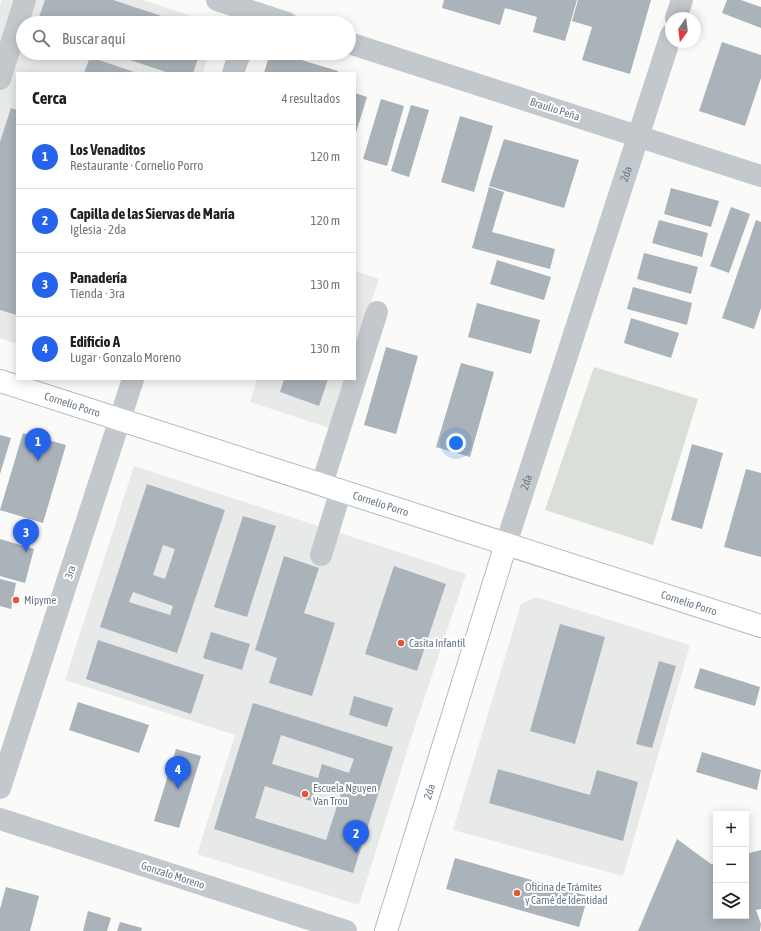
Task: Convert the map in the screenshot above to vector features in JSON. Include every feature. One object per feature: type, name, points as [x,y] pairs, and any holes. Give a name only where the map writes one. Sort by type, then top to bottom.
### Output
[{"type":"main road","name":"Cornelio Porro","points":[[0,381],[761,626]]},
{"type":"main road","name":"2da","points":[[386,931],[506,544]]},
{"type":"street","points":[[20,16],[25,0]]},
{"type":"street","points":[[217,0],[249,16]]},
{"type":"street","points":[[678,12],[682,0]]},
{"type":"street","points":[[0,79],[16,28]]},
{"type":"street","name":"Braulio Peña","points":[[356,45],[761,176]]},
{"type":"street","name":"2da","points":[[506,544],[667,48]]},
{"type":"street","points":[[233,72],[238,60]]},
{"type":"street","points":[[320,555],[331,487],[377,312]]},
{"type":"street","name":"3ra","points":[[0,788],[133,380]]},
{"type":"street","name":"Gonzalo Moreno","points":[[0,819],[346,931]]},
{"type":"shaded area","points":[[2,0],[143,0],[192,16],[16,16],[16,60],[207,60],[203,72],[16,72],[16,344],[0,338],[0,5]]},
{"type":"shaded area","points":[[356,271],[379,279],[356,347]]},
{"type":"shaded area","points":[[594,367],[698,399],[653,545],[545,510]]},
{"type":"shaded area","points":[[257,380],[345,380],[329,428],[250,402]]},
{"type":"shaded area","points":[[134,466],[466,574],[412,735],[359,905],[197,854],[235,735],[65,680]]},
{"type":"shaded area","points":[[536,597],[690,645],[623,876],[453,830],[521,604]]},
{"type":"building","points":[[45,0],[113,0],[162,16],[39,16]]},
{"type":"building","points":[[444,0],[577,0],[565,41],[533,32],[537,17],[505,8],[500,25],[442,8]]},
{"type":"building","points":[[578,0],[651,0],[630,74],[582,60],[592,27],[572,21]]},
{"type":"building","points":[[727,0],[741,0],[761,7],[761,28],[722,13]]},
{"type":"building","points":[[722,42],[761,55],[761,78],[745,126],[699,111]]},
{"type":"building","points":[[89,60],[99,60],[134,72],[84,72]]},
{"type":"building","points":[[130,60],[198,60],[193,72],[166,72]]},
{"type":"building","points":[[268,60],[301,60],[338,71],[338,72],[264,72]]},
{"type":"building","points":[[356,93],[367,97],[356,133]]},
{"type":"building","points":[[381,99],[404,106],[387,166],[363,159]]},
{"type":"building","points":[[411,105],[429,110],[409,177],[391,171]]},
{"type":"building","points":[[11,108],[16,110],[16,315],[0,310],[0,142]]},
{"type":"building","points":[[460,116],[493,126],[474,192],[441,182]]},
{"type":"building","points":[[504,139],[579,160],[564,208],[489,186]]},
{"type":"building","points":[[489,187],[504,192],[492,232],[555,249],[550,269],[472,248]]},
{"type":"building","points":[[671,188],[719,201],[711,227],[664,214]]},
{"type":"building","points":[[731,207],[750,214],[729,273],[710,266]]},
{"type":"building","points":[[659,220],[708,233],[702,257],[652,243]]},
{"type":"building","points":[[756,220],[761,222],[761,308],[754,329],[722,318]]},
{"type":"building","points":[[644,253],[698,267],[691,294],[637,279]]},
{"type":"building","points":[[497,260],[551,277],[544,300],[490,284]]},
{"type":"building","points":[[633,287],[692,303],[687,325],[627,309]]},
{"type":"building","points":[[477,303],[540,320],[531,354],[468,337]]},
{"type":"building","points":[[631,318],[679,333],[671,358],[624,343]]},
{"type":"building","points":[[386,347],[418,356],[396,434],[364,425]]},
{"type":"building","points":[[461,363],[494,372],[470,457],[436,447]]},
{"type":"building","points":[[284,380],[328,380],[319,406],[280,392]]},
{"type":"building","points":[[23,433],[66,445],[43,523],[0,510]]},
{"type":"building","points":[[0,435],[11,438],[0,474]]},
{"type":"building","points":[[692,444],[723,453],[702,529],[671,520]]},
{"type":"building","points":[[746,469],[761,473],[761,557],[724,547]]},
{"type":"building","points":[[147,484],[225,510],[177,653],[100,627]],"holes":[[[163,545],[175,549],[165,579],[153,575]],[[133,592],[173,606],[170,615],[129,602]]]},
{"type":"building","points":[[243,516],[276,526],[247,617],[214,607]]},
{"type":"building","points":[[0,539],[34,549],[25,583],[0,576]]},
{"type":"building","points":[[284,556],[319,568],[304,613],[335,623],[312,696],[269,683],[277,658],[255,650]]},
{"type":"building","points":[[394,566],[446,584],[417,671],[365,654]]},
{"type":"building","points":[[0,579],[16,583],[11,609],[0,606]]},
{"type":"building","points":[[560,624],[605,637],[575,744],[530,731]]},
{"type":"building","points":[[211,632],[250,644],[242,670],[203,658]]},
{"type":"building","points":[[98,640],[204,675],[191,714],[86,679]]},
{"type":"building","points":[[659,661],[676,666],[652,748],[636,744]]},
{"type":"building","points":[[700,668],[760,687],[755,706],[694,688]]},
{"type":"building","points":[[354,696],[393,708],[387,727],[349,715]]},
{"type":"building","points":[[78,702],[149,725],[139,753],[69,730]]},
{"type":"building","points":[[253,703],[393,747],[353,873],[214,829]],"holes":[[[281,735],[354,759],[349,773],[322,764],[318,778],[272,764]],[[265,786],[311,801],[316,786],[341,794],[326,840],[255,818]]]},
{"type":"building","points":[[176,749],[201,756],[179,828],[154,821]]},
{"type":"building","points":[[702,752],[761,770],[757,790],[696,772]]},
{"type":"building","points":[[498,769],[590,795],[597,770],[638,782],[623,841],[489,803]]},
{"type":"building","points":[[677,839],[711,864],[713,864],[713,919],[749,919],[749,853],[761,850],[761,909],[756,910],[761,924],[760,931],[638,931]]},
{"type":"building","name":"Oficina de Trámites y Carné de Identidad","points":[[455,858],[588,896],[579,927],[446,889]]},
{"type":"building","points":[[6,887],[39,896],[30,931],[0,931],[0,909]]},
{"type":"building","points":[[88,911],[111,918],[107,931],[83,931]]},
{"type":"building","points":[[120,922],[142,928],[141,931],[117,931]]},
{"type":"place","name":"Los Venaditos","points":[[38,461]]},
{"type":"place","name":"Panadería","points":[[26,552]]},
{"type":"place","name":"Mipyme","points":[[16,600]]},
{"type":"place","name":"Casita Infantil","points":[[401,643]]},
{"type":"place","name":"Edificio A","points":[[178,789]]},
{"type":"place","name":"Escuela Nguyen Van Trou","points":[[305,794]]},
{"type":"place","name":"Capilla de las Siervas de María","points":[[356,853]]},
{"type":"place","name":"Oficina de Trámites y Carné de Identidad","points":[[517,893]]}]
